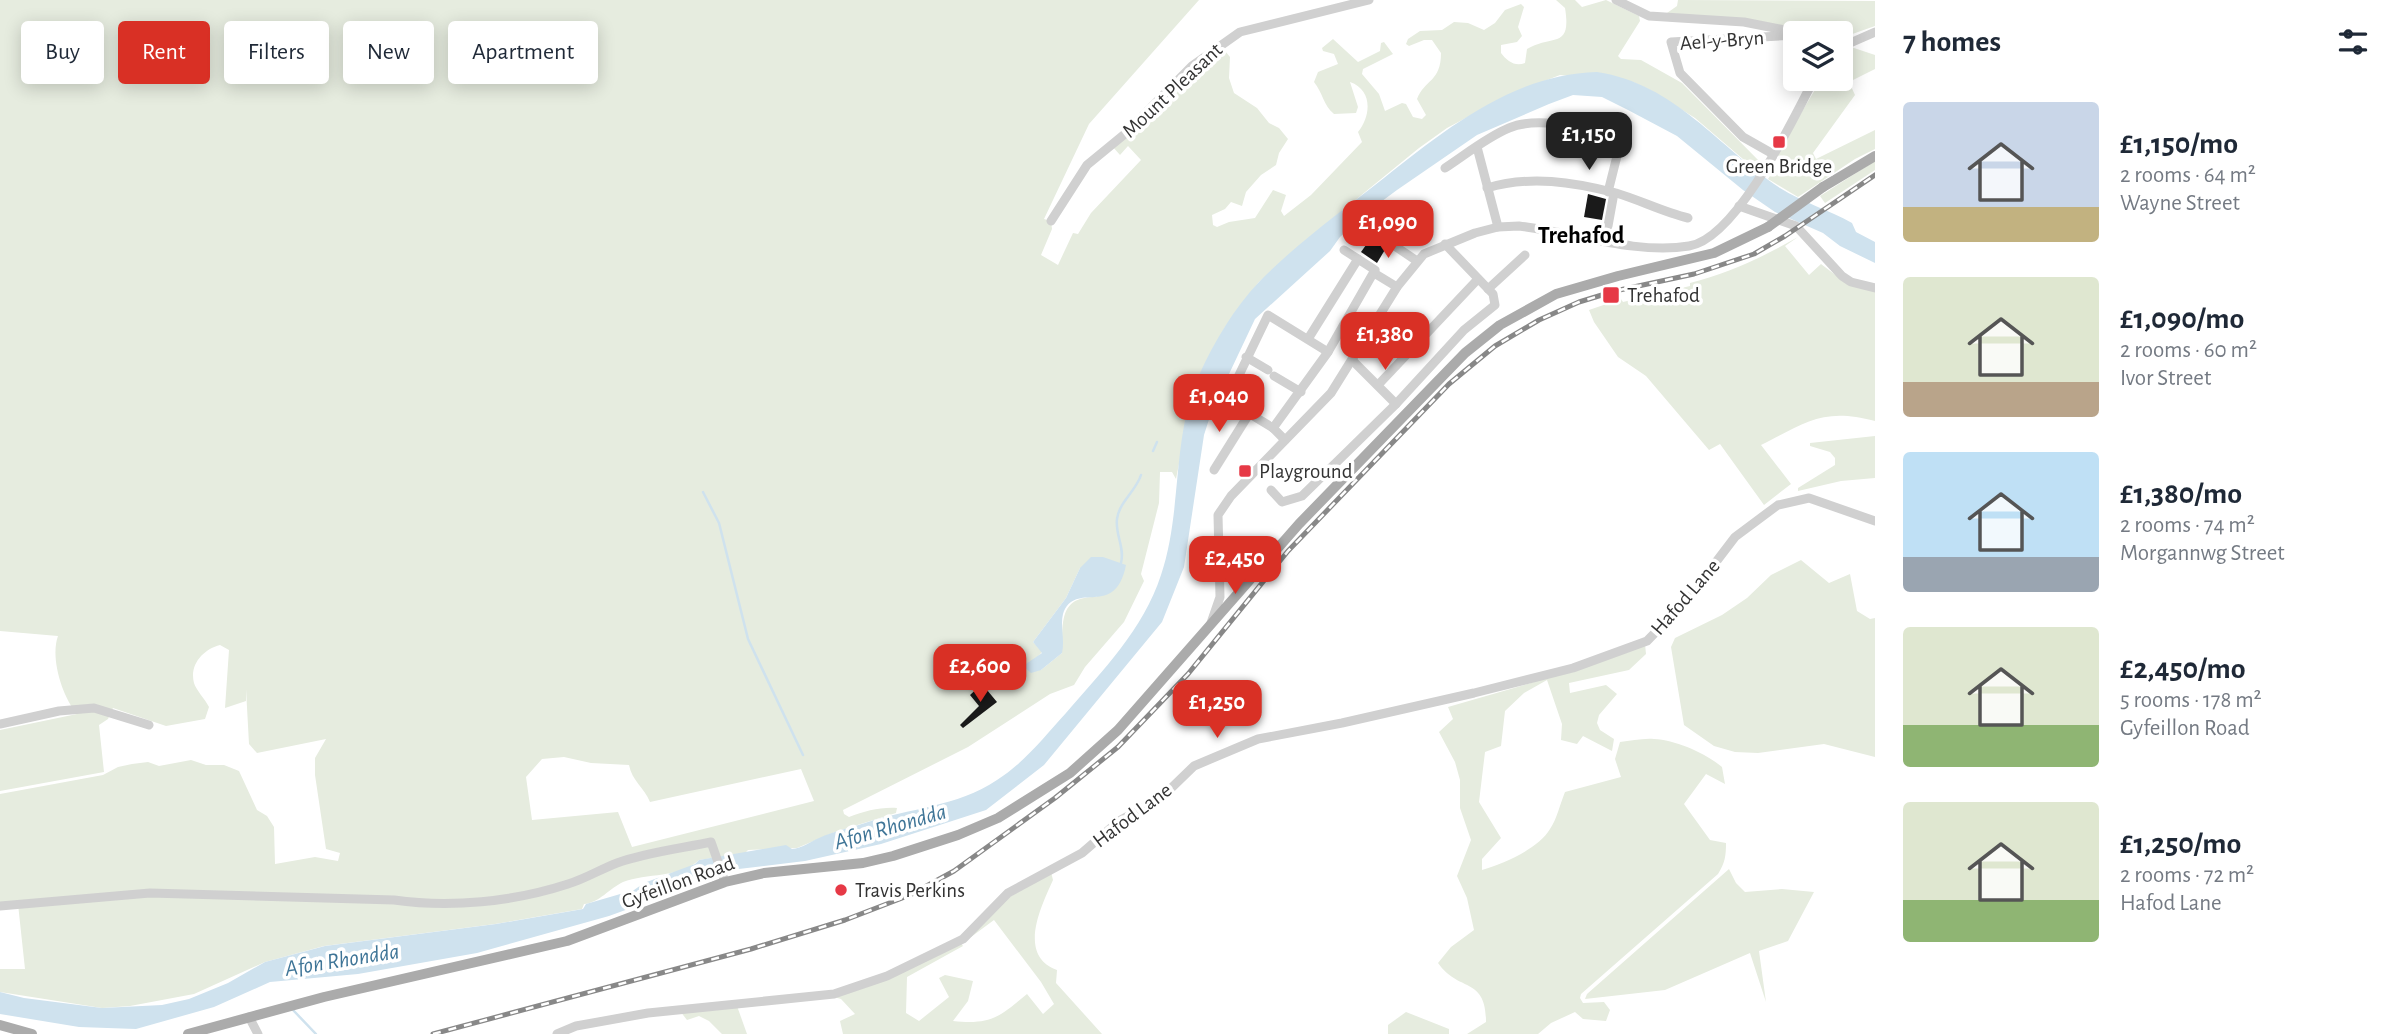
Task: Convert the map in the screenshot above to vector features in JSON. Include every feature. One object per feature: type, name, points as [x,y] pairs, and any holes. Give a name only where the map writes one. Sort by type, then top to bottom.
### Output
[{"type":"main road","name":"Gyfeillon Road","points":[[188,1034],[324,996],[567,941],[723,877],[863,863],[958,835],[998,818],[1046,790],[1094,753],[1146,701],[1243,585],[1465,353],[1500,324],[1536,303],[1566,290],[1714,253],[1768,227],[1823,187],[1875,156]]},
{"type":"main road","points":[[0,1025],[32,1034]]},
{"type":"street","name":"Mount Pleasant","points":[[1051,221],[1087,165],[1126,133],[1192,66],[1226,40],[1240,33],[1369,0]]},
{"type":"street","points":[[1616,0],[1649,16],[1744,22],[1783,30]]},
{"type":"street","points":[[1853,41],[1875,32]]},
{"type":"street","name":"Ael-y-Bryn","points":[[1773,153],[1743,137],[1680,73],[1671,42],[1783,36]]},
{"type":"street","points":[[1211,625],[1220,597],[1218,515],[1249,475],[1323,402],[1353,361],[1396,287],[1424,254],[1497,227],[1542,229],[1654,247],[1687,247],[1710,238],[1723,227],[1739,206],[1766,165],[1807,91]]},
{"type":"street","points":[[1445,168],[1508,128],[1531,123],[1570,126],[1622,136],[1611,192],[1608,226]]},
{"type":"street","points":[[1477,147],[1497,227]]},
{"type":"street","points":[[1487,188],[1507,182],[1535,180],[1571,183],[1611,192],[1688,218]]},
{"type":"street","points":[[1739,206],[1796,226],[1842,276],[1851,282],[1875,288]]},
{"type":"street","points":[[1377,234],[1417,261]]},
{"type":"street","points":[[1271,491],[1282,502],[1302,496],[1396,404],[1464,330],[1495,305],[1493,294],[1445,244]]},
{"type":"street","points":[[1344,250],[1396,287]]},
{"type":"street","points":[[1488,289],[1525,255]]},
{"type":"street","points":[[1308,339],[1358,259]]},
{"type":"street","points":[[1273,428],[1328,352],[1374,272]]},
{"type":"street","points":[[1378,385],[1478,279]]},
{"type":"street","points":[[1285,440],[1273,428],[1227,400],[1246,357],[1268,315],[1328,352]]},
{"type":"street","points":[[1246,357],[1301,392]]},
{"type":"street","points":[[1353,361],[1396,404]]},
{"type":"street","points":[[1214,470],[1250,414]]},
{"type":"street","name":"Hafod Lane","points":[[557,1034],[576,1026],[648,1013],[834,994],[887,976],[963,939],[1008,893],[1082,853],[1119,821],[1161,798],[1194,766],[1258,739],[1474,694],[1573,668],[1647,641],[1687,600],[1735,537],[1778,505],[1809,498],[1875,521]]},
{"type":"street","points":[[1220,561],[1243,585]]},
{"type":"street","points":[[0,724],[59,711],[94,708],[149,725]]},
{"type":"street","points":[[0,906],[150,893],[394,900],[441,904],[535,893],[569,884],[619,862],[711,842],[723,877]]},
{"type":"street","points":[[249,1017],[258,1034]]},
{"type":"shaded area","points":[[0,0],[1199,0],[1089,124],[1044,219],[1051,221],[1052,229],[1041,255],[1058,265],[1073,233],[1078,234],[1091,213],[1141,160],[1128,146],[1120,155],[1112,146],[1142,116],[1144,124],[1148,122],[1181,82],[1201,70],[1213,52],[1221,46],[1230,57],[1229,78],[1234,93],[1257,108],[1269,123],[1279,128],[1288,139],[1279,153],[1276,165],[1261,175],[1246,192],[1242,206],[1231,202],[1225,209],[1212,215],[1213,225],[1217,227],[1255,218],[1273,190],[1286,195],[1281,211],[1284,216],[1311,195],[1362,142],[1358,132],[1365,119],[1368,104],[1363,91],[1350,82],[1358,107],[1356,113],[1334,114],[1314,82],[1318,72],[1338,64],[1334,54],[1323,51],[1322,48],[1333,39],[1358,62],[1380,51],[1381,43],[1384,42],[1393,54],[1363,69],[1362,74],[1379,94],[1385,111],[1402,103],[1406,104],[1413,117],[1422,119],[1426,115],[1417,99],[1436,75],[1441,53],[1432,40],[1409,46],[1406,44],[1408,39],[1420,31],[1442,30],[1454,22],[1468,23],[1484,30],[1495,23],[1505,10],[1521,4],[1524,7],[1518,27],[1522,36],[1517,42],[1501,45],[1503,56],[1518,64],[1525,63],[1527,49],[1558,39],[1565,30],[1565,8],[1556,0],[1575,0],[1582,7],[1606,0],[1639,16],[1640,21],[1618,56],[1621,59],[1641,60],[1682,83],[1762,164],[1757,171],[1695,118],[1633,82],[1560,75],[1511,94],[1447,128],[1315,233],[1259,282],[1225,327],[1195,383],[1176,479],[1172,472],[1160,472],[1159,503],[1141,574],[1144,581],[1124,622],[1085,667],[1074,685],[1050,694],[968,747],[843,810],[849,817],[885,808],[897,808],[896,813],[835,832],[797,848],[748,850],[745,853],[699,860],[683,870],[623,882],[595,901],[584,904],[582,909],[495,924],[324,946],[265,962],[194,994],[130,1006],[102,1008],[0,992],[0,969],[25,969],[18,904],[0,906],[0,794],[103,775],[118,767],[132,764],[148,762],[159,766],[191,760],[206,765],[224,765],[239,771],[257,810],[267,816],[274,827],[275,864],[315,857],[338,861],[340,853],[326,849],[315,775],[315,758],[326,739],[257,753],[249,744],[246,689],[246,701],[225,708],[229,650],[220,645],[203,654],[194,670],[195,686],[209,707],[205,719],[166,726],[113,708],[108,719],[99,725],[104,772],[0,791],[0,730],[77,714],[59,676],[55,655],[58,636],[0,631]],"holes":[[[1080,568],[1097,597],[1084,598],[1069,606],[1063,622],[1062,653],[1041,670],[1029,662],[1034,661],[1042,652],[1033,642],[1066,598]],[[564,757],[591,763],[629,765],[650,802],[801,769],[814,801],[632,847],[618,812],[532,820],[526,777],[542,759]]]},
{"type":"shaded area","points":[[1678,0],[1875,1],[1875,26],[1853,34],[1853,21],[1783,21],[1783,28],[1746,20],[1667,13],[1677,6]]},
{"type":"shaded area","points":[[1853,48],[1875,55],[1875,69],[1853,80]]},
{"type":"shaded area","points":[[1814,91],[1853,91],[1855,95],[1813,153],[1816,159],[1875,130],[1875,149],[1798,197],[1768,179],[1777,165],[1779,150]]},
{"type":"shaded area","points":[[1875,161],[1875,170],[1825,203],[1820,196]]},
{"type":"shaded area","points":[[1798,237],[1785,246],[1809,275],[1821,264],[1842,280],[1875,292],[1875,421],[1857,417],[1828,417],[1803,424],[1761,445],[1791,484],[1764,505],[1720,444],[1709,450],[1646,376],[1618,357],[1589,310],[1621,299],[1623,302],[1690,286],[1690,283],[1746,264]]},
{"type":"shaded area","points":[[1875,436],[1875,478],[1841,481],[1798,491],[1798,488],[1835,465],[1835,458],[1830,452],[1810,446],[1810,443]]},
{"type":"shaded area","points":[[1801,560],[1829,583],[1850,574],[1857,611],[1870,619],[1875,618],[1875,757],[1824,744],[1758,753],[1735,752],[1714,746],[1684,725],[1671,647],[1675,638],[1722,615],[1747,598],[1771,575]]},
{"type":"shaded area","points":[[1645,644],[1646,654],[1629,670],[1569,683],[1570,693],[1606,685],[1617,694],[1599,715],[1597,723],[1600,730],[1614,739],[1612,751],[1583,736],[1577,744],[1561,740],[1562,724],[1547,680],[1524,693],[1505,711],[1501,746],[1485,752],[1479,802],[1501,838],[1482,859],[1482,870],[1519,855],[1537,843],[1555,821],[1565,792],[1621,777],[1615,759],[1620,742],[1650,739],[1690,748],[1722,767],[1725,784],[1706,774],[1684,804],[1710,840],[1726,843],[1722,866],[1718,874],[1581,994],[1583,1003],[1604,1002],[1610,1010],[1606,1021],[1583,1019],[1575,1012],[1551,1023],[1538,1034],[1467,1034],[1486,1022],[1485,1007],[1476,991],[1454,978],[1438,963],[1451,947],[1474,930],[1467,898],[1457,876],[1471,840],[1460,808],[1460,780],[1455,762],[1439,732],[1453,719],[1448,707],[1531,683]]},
{"type":"shaded area","points":[[1729,869],[1736,883],[1745,892],[1782,889],[1814,892],[1788,941],[1759,951],[1766,1002],[1750,953],[1665,990],[1585,999],[1587,994]]},
{"type":"shaded area","points":[[1051,872],[1053,880],[1038,916],[1035,942],[1038,953],[1045,963],[1057,970],[1056,983],[1102,1034],[843,1034],[840,1021],[855,1014],[841,999],[834,997],[960,942],[963,946],[907,977],[906,1013],[919,1021],[949,997],[939,978],[945,975],[973,981],[968,1001],[953,1021],[977,1022],[994,1018],[1027,994],[1043,1014],[1054,1004],[1041,982],[994,920],[971,937],[969,935],[1003,901]]},
{"type":"shaded area","points":[[737,1006],[747,1034],[722,1034],[709,1021],[699,1016],[687,1020],[680,1011]]},
{"type":"shaded area","points":[[1406,1012],[1449,1029],[1449,1034],[1388,1034],[1388,1025]]},
{"type":"water","name":"Afon Rhondda","points":[[1597,72],[1650,89],[1695,119],[1780,188],[1852,223],[1856,232],[1875,242],[1875,263],[1840,246],[1823,233],[1775,212],[1743,190],[1677,136],[1602,97],[1573,95],[1549,104],[1477,135],[1397,190],[1340,237],[1330,251],[1255,319],[1212,410],[1204,435],[1184,567],[1162,622],[1044,765],[986,810],[881,844],[805,861],[705,873],[671,886],[653,900],[609,916],[477,953],[358,974],[270,982],[214,1007],[136,1029],[79,1027],[0,1014],[0,992],[24,998],[102,1008],[162,1005],[189,999],[228,983],[265,962],[325,946],[496,924],[583,909],[586,904],[634,890],[644,883],[695,864],[699,860],[786,845],[792,849],[796,848],[836,831],[949,802],[982,789],[1007,773],[1042,740],[1108,665],[1144,614],[1161,575],[1168,550],[1181,447],[1191,397],[1218,337],[1250,292],[1320,228],[1457,123],[1509,93],[1567,75]]},
{"type":"water","points":[[1091,557],[1103,557],[1126,565],[1121,581],[1113,591],[1104,595],[1076,599],[1069,604],[1062,619],[1062,653],[1041,670],[1031,673],[1023,666],[1042,653],[1033,642],[1066,598],[1080,568]]},
{"type":"building","points":[[1588,194],[1606,199],[1602,220],[1584,217]]},
{"type":"building","points":[[1371,238],[1386,248],[1377,263],[1361,252]]},
{"type":"building","points":[[982,684],[997,702],[963,728],[960,725],[979,706],[970,695]]},
{"type":"waterway","points":[[1153,451],[1157,442]]},
{"type":"waterway","points":[[1121,563],[1118,513],[1141,475]]},
{"type":"waterway","points":[[703,492],[719,523],[748,639],[803,755]]},
{"type":"waterway","points":[[293,1010],[316,1034]]},
{"type":"railway","points":[[433,1034],[751,949],[845,920],[910,895],[954,871],[1055,798],[1118,747],[1188,674],[1288,551],[1449,384],[1495,346],[1539,320],[1579,302],[1615,291],[1694,274],[1754,254],[1875,175]]},
{"type":"place","name":"Green Bridge","points":[[1779,142]]},
{"type":"place","name":"Trehafod","points":[[1611,295]]},
{"type":"place","name":"Playground","points":[[1245,471]]},
{"type":"place","name":"Travis Perkins","points":[[841,890]]},
{"type":"district","name":"Trehafod","points":[[1581,235]]}]
